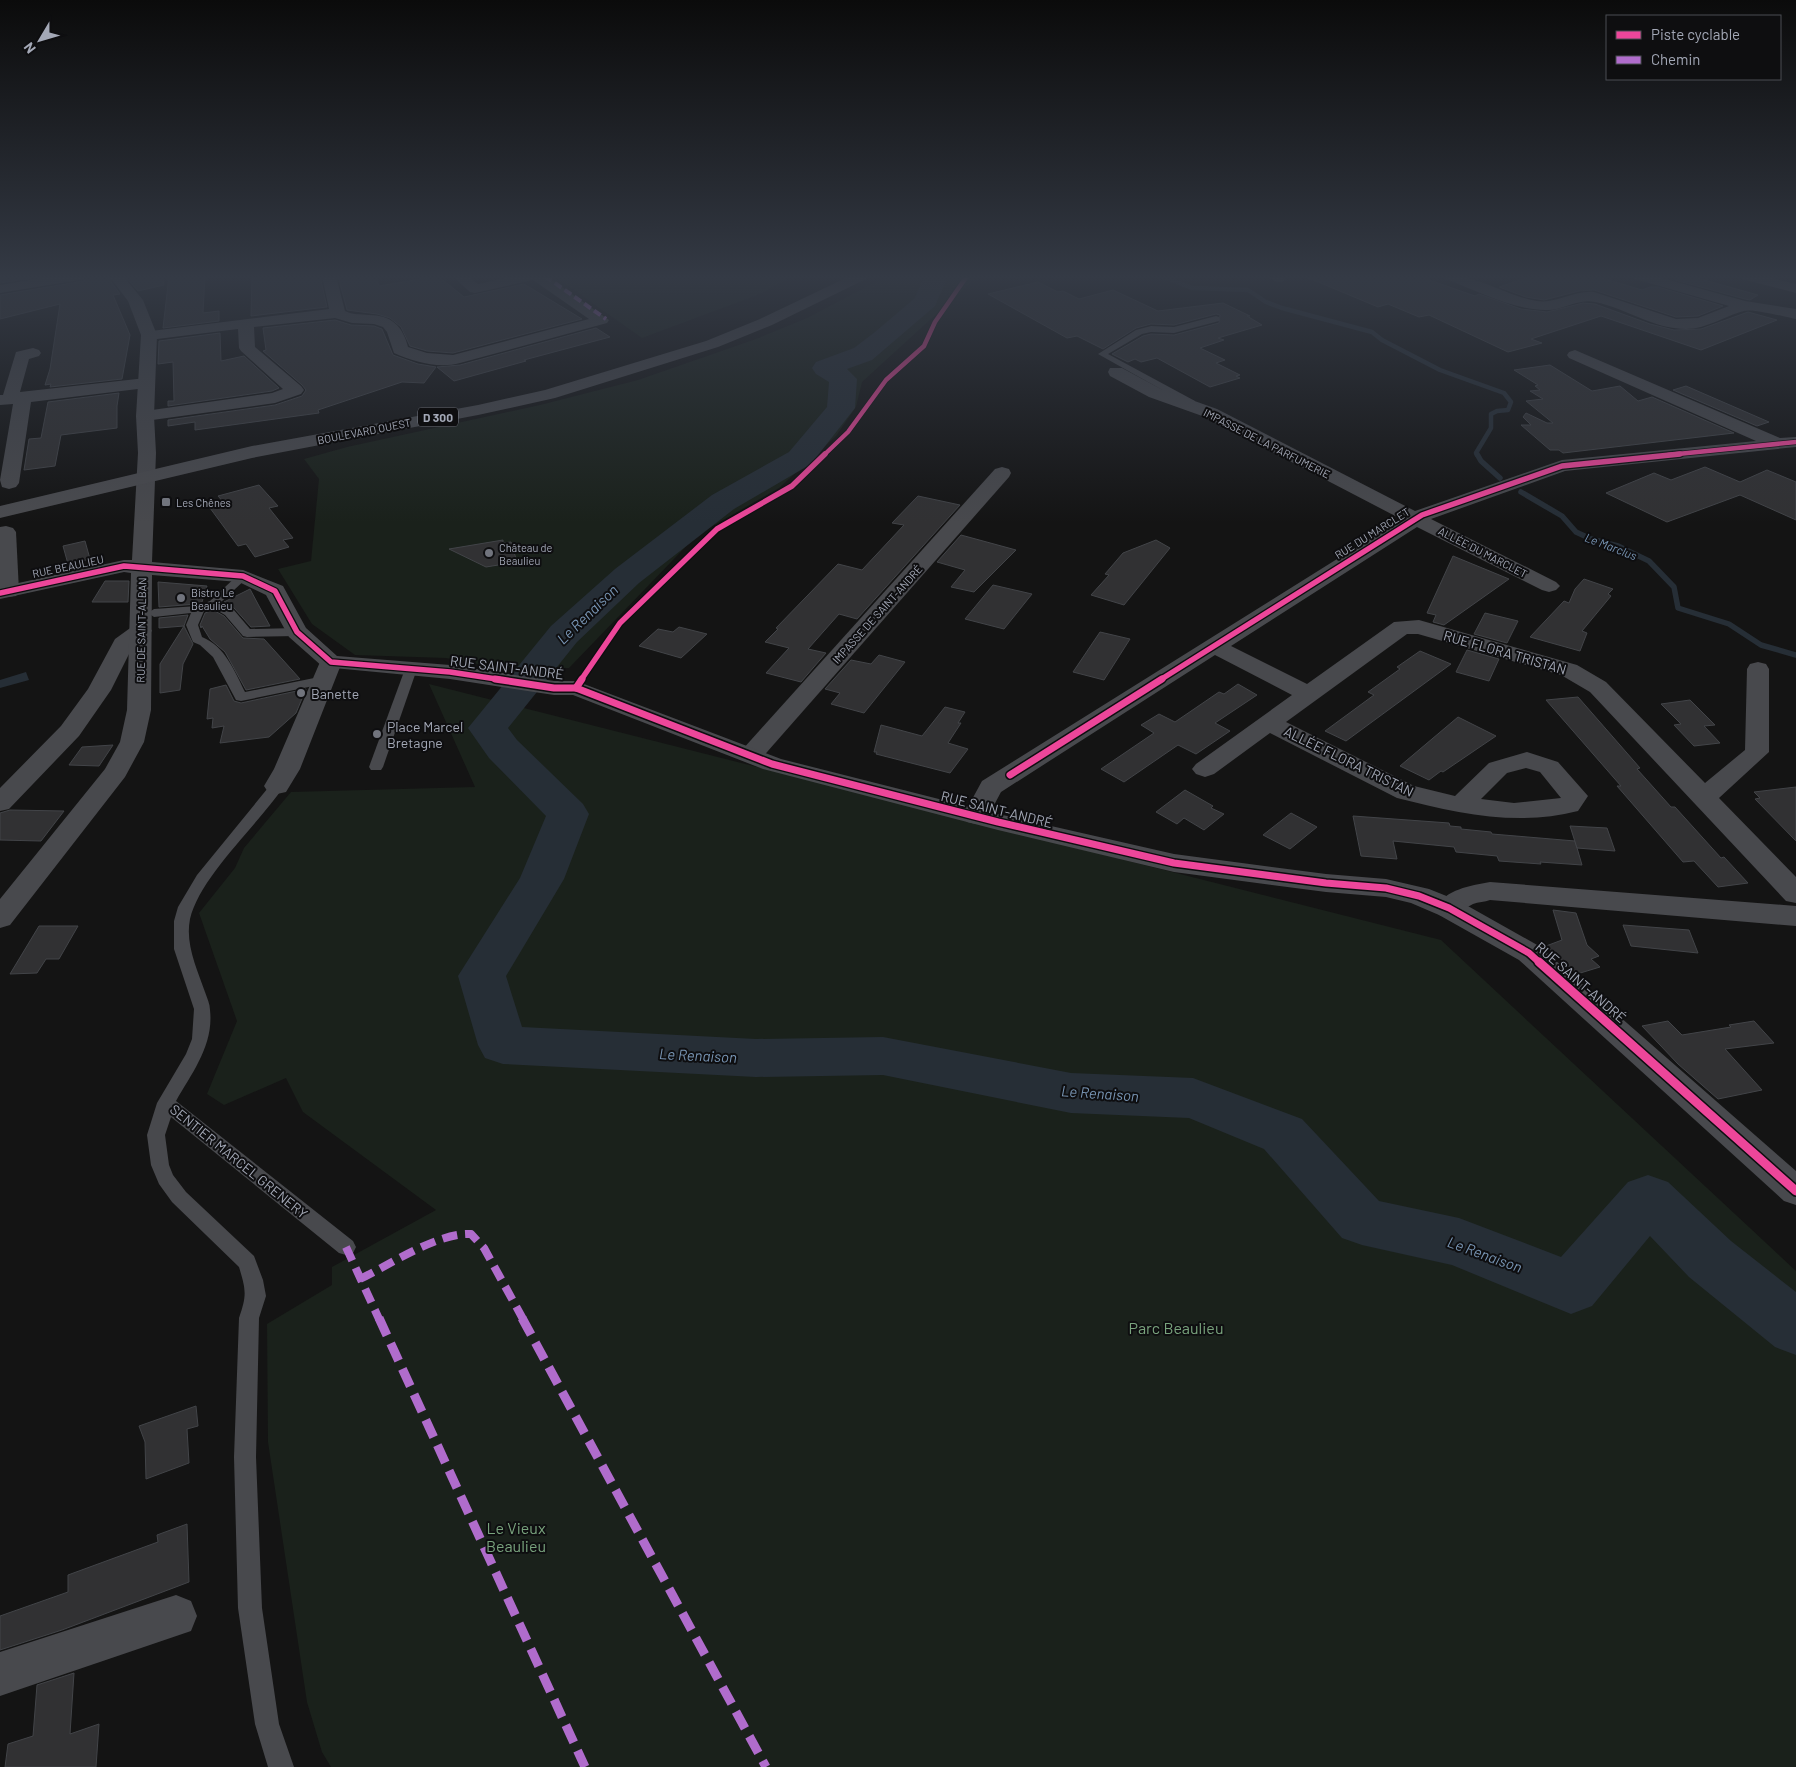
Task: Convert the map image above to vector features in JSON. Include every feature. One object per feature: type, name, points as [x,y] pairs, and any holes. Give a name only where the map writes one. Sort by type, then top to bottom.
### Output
[{"type":"main road","name":"BOULEVARD OUEST","points":[[5,490],[469,400],[632,358]]},
{"type":"main road","name":"BOULEVARD OUEST","points":[[0,512],[252,452],[478,410],[549,394],[670,358]]},
{"type":"street","points":[[5,490],[11,399],[21,358]]},
{"type":"street","name":"RUE DE SAINT-ALBAN","points":[[0,918],[116,772],[132,742],[139,710],[147,622],[142,567],[148,453],[145,416],[148,358]]},
{"type":"street","points":[[145,416],[275,398],[295,390],[259,358]]},
{"type":"street","points":[[434,358],[454,360],[460,358]]},
{"type":"street","points":[[1583,358],[1788,444]]},
{"type":"street","name":"IMPASSE DE LA PARFUMERIE","points":[[1116,372],[1155,393],[1211,413],[1416,519]]},
{"type":"street","points":[[11,399],[146,383]]},
{"type":"street","name":"RUE DU MARCLET","points":[[978,813],[991,787],[1010,774],[1422,515],[1562,466],[1788,444]]},
{"type":"street","name":"IMPASSE DE SAINT-ANDRÉ","points":[[751,755],[1002,474]]},
{"type":"street","name":"ALLÉE DU MARCLET","points":[[1416,519],[1549,586]]},
{"type":"street","points":[[4,592],[6,532]]},
{"type":"street","name":"RUE BEAULIEU","points":[[4,592],[124,566],[142,567]]},
{"type":"street","points":[[142,567],[243,576],[275,590],[297,632],[328,671]]},
{"type":"street","points":[[0,803],[70,731],[99,690],[123,644],[147,622]]},
{"type":"street","name":"RUE FLORA TRISTAN","points":[[1205,769],[1402,627],[1419,627],[1569,670],[1598,687],[1796,894]]},
{"type":"street","points":[[1214,646],[1308,694]]},
{"type":"street","name":"RUE SAINT-ANDRÉ","points":[[328,671],[411,669],[450,672],[554,688],[576,688],[772,764],[978,813],[1094,846],[1174,863],[1307,881],[1386,888],[1456,902],[1530,953],[1796,1191]]},
{"type":"street","points":[[1704,796],[1757,752],[1758,669]]},
{"type":"street","name":"SENTIER MARCEL GRENERY","points":[[277,786],[287,769],[328,671]]},
{"type":"street","name":"ALLÉE FLORA TRISTAN","points":[[1268,722],[1406,792],[1460,805]]},
{"type":"street","points":[[1456,902],[1490,891],[1796,916]]},
{"type":"street","points":[[0,1674],[176,1616]]},
{"type":"lane","points":[[1110,358],[1211,413]]},
{"type":"lane","points":[[147,622],[198,610],[214,603],[243,576]]},
{"type":"lane","points":[[214,603],[229,612],[247,633],[297,632]]},
{"type":"lane","points":[[198,610],[192,625],[197,639],[205,641],[219,658],[241,697],[328,671]]},
{"type":"lane","points":[[376,767],[411,669]]},
{"type":"lane","name":"SENTIER MARCEL GRENERY","points":[[277,786],[202,879],[186,907],[182,921],[182,949],[202,1009],[202,1023],[200,1039],[194,1055],[166,1103],[346,1247]]},
{"type":"lane","points":[[166,1103],[156,1135],[160,1165],[166,1179],[179,1197],[247,1262],[256,1296],[249,1318],[245,1457],[250,1608],[267,1724],[281,1767]]},
{"type":"green space","points":[[700,358],[888,358],[862,382],[856,407],[836,436],[779,488],[697,535],[569,668],[494,667],[446,658],[355,655],[312,624],[278,569],[311,561],[319,479],[304,459],[347,447],[540,405],[638,380]]},
{"type":"green space","name":"Parc Beaulieu","points":[[429,684],[1441,940],[1796,1271],[1796,1767],[331,1767],[322,1752],[307,1702],[268,1442],[267,1324],[332,1285],[332,1267],[436,1210],[303,1112],[286,1078],[224,1105],[207,1094],[237,1021],[199,913],[235,868],[244,848],[291,792],[475,787]]},
{"type":"shaded area","points":[[26,672],[29,680],[0,688],[0,680]]},
{"type":"building","points":[[52,358],[126,358],[122,379],[50,387],[51,384],[45,385]]},
{"type":"building","points":[[158,358],[221,358],[221,361],[247,358],[279,388],[272,391],[168,406],[168,401],[174,401],[173,362],[158,364]]},
{"type":"building","points":[[272,358],[403,358],[418,364],[436,367],[424,383],[402,382],[318,410],[319,413],[195,430],[195,422],[168,426],[168,420],[275,405],[302,396],[306,390]]},
{"type":"building","points":[[484,358],[530,358],[454,381],[437,367],[460,365]]},
{"type":"building","points":[[1121,358],[1155,358],[1141,362],[1135,359],[1128,362]]},
{"type":"building","points":[[1158,358],[1222,358],[1225,360],[1216,363],[1240,375],[1236,376],[1240,378],[1210,387]]},
{"type":"building","points":[[1550,365],[1592,391],[1620,386],[1638,401],[1652,397],[1734,433],[1563,453],[1559,450],[1550,450],[1521,425],[1531,425],[1523,417],[1526,413],[1547,423],[1553,423],[1526,401],[1543,399],[1530,391],[1540,390],[1535,386],[1538,385],[1514,370]]},
{"type":"building","points":[[1686,386],[1769,422],[1757,426],[1673,390]]},
{"type":"building","points":[[119,393],[117,428],[61,435],[55,466],[24,470],[29,439],[41,438],[48,402]]},
{"type":"building","points":[[1705,467],[1740,482],[1767,470],[1796,482],[1796,520],[1740,495],[1667,522],[1606,493],[1654,473],[1671,480]]},
{"type":"building","points":[[259,485],[278,506],[269,508],[293,538],[283,540],[289,547],[255,557],[246,544],[238,546],[210,508],[225,504],[218,496]]},
{"type":"building","points":[[918,496],[960,505],[857,619],[839,614],[808,649],[826,653],[801,682],[766,673],[789,648],[765,642],[778,629],[776,628],[838,564],[862,570],[904,525],[892,523]]},
{"type":"building","points":[[961,535],[1016,550],[974,592],[951,587],[965,570],[937,562]]},
{"type":"building","name":"Château de Beaulieu","points":[[503,540],[503,543],[511,542],[517,562],[486,567],[449,549]]},
{"type":"building","points":[[1156,540],[1170,548],[1124,605],[1091,595],[1109,575],[1105,574],[1123,553]]},
{"type":"building","points":[[85,541],[90,559],[68,564],[63,546]]},
{"type":"building","points":[[1453,556],[1509,579],[1444,625],[1433,622],[1436,615],[1427,613]]},
{"type":"building","points":[[1584,579],[1613,589],[1608,594],[1611,596],[1582,631],[1587,633],[1580,651],[1530,637],[1564,601],[1569,603],[1575,589]]},
{"type":"building","points":[[105,581],[129,581],[128,602],[92,602]]},
{"type":"building","name":"Bistro Le Beaulieu","points":[[158,582],[207,586],[202,602],[159,607]]},
{"type":"building","points":[[993,585],[1032,594],[1004,629],[965,619]]},
{"type":"building","points":[[250,589],[270,626],[251,627],[234,608],[224,602]]},
{"type":"building","points":[[213,610],[224,616],[243,638],[264,639],[300,679],[246,690],[225,652],[210,639],[202,626],[201,628],[200,625],[205,613]]},
{"type":"building","points":[[1485,613],[1518,621],[1507,643],[1474,634]]},
{"type":"building","points":[[188,615],[184,626],[159,628],[159,618]]},
{"type":"building","points":[[184,626],[193,644],[183,664],[180,690],[160,693],[160,664]]},
{"type":"building","points":[[679,627],[707,634],[681,658],[639,646],[658,629],[673,632]]},
{"type":"building","points":[[1100,632],[1130,639],[1104,680],[1073,672]]},
{"type":"building","points":[[1467,650],[1499,659],[1489,681],[1456,672]]},
{"type":"building","points":[[1420,651],[1451,664],[1346,741],[1325,731],[1374,695],[1368,692],[1400,669],[1397,667]]},
{"type":"building","points":[[879,655],[905,662],[864,713],[831,704],[840,693],[825,689],[851,660],[871,664]]},
{"type":"building","points":[[1238,684],[1257,695],[1215,723],[1230,731],[1196,754],[1178,745],[1124,782],[1101,769],[1154,733],[1141,725],[1159,714],[1175,722],[1219,692],[1224,694]]},
{"type":"building","points":[[226,685],[234,701],[241,703],[306,689],[296,713],[269,737],[220,743],[224,726],[212,728],[213,718],[207,719],[210,689]]},
{"type":"building","points":[[1578,697],[1640,768],[1637,769],[1671,807],[1675,807],[1721,858],[1724,857],[1748,883],[1718,887],[1694,861],[1683,862],[1617,786],[1621,786],[1546,700]]},
{"type":"building","points":[[1690,700],[1715,725],[1704,726],[1720,743],[1694,746],[1674,725],[1681,724],[1661,704]]},
{"type":"building","points":[[945,707],[965,712],[958,723],[961,723],[948,743],[968,749],[950,773],[874,752],[881,725],[922,736]]},
{"type":"building","points":[[1458,717],[1496,736],[1429,780],[1400,766]]},
{"type":"building","points":[[113,745],[99,766],[69,765],[82,747]]},
{"type":"building","points":[[1796,787],[1796,841],[1755,799],[1760,798],[1754,792]]},
{"type":"building","points":[[1185,790],[1213,806],[1211,808],[1224,814],[1204,830],[1184,818],[1177,824],[1156,812]]},
{"type":"building","points":[[10,810],[64,811],[41,841],[0,840],[0,813]]},
{"type":"building","points":[[1291,813],[1317,827],[1290,849],[1263,835]]},
{"type":"building","points":[[1353,816],[1449,823],[1450,826],[1461,827],[1461,829],[1491,832],[1492,834],[1575,841],[1582,865],[1499,861],[1497,856],[1456,852],[1454,847],[1393,841],[1397,859],[1361,856]]},
{"type":"building","points":[[1570,826],[1607,828],[1615,851],[1577,848]]},
{"type":"building","points":[[1553,910],[1576,913],[1587,945],[1599,956],[1591,959],[1600,967],[1577,974],[1546,946],[1562,940]]},
{"type":"building","points":[[1623,925],[1689,930],[1698,953],[1631,946]]},
{"type":"building","points":[[39,926],[78,926],[59,959],[46,959],[37,973],[10,974]]},
{"type":"building","points":[[1668,1021],[1682,1035],[1754,1021],[1774,1043],[1725,1049],[1762,1090],[1718,1099],[1678,1064],[1642,1026]]},
{"type":"building","points":[[196,1406],[198,1426],[187,1429],[189,1463],[146,1479],[145,1442],[139,1426]]},
{"type":"building","points":[[187,1524],[189,1582],[62,1630],[0,1650],[0,1616],[68,1592],[68,1575],[158,1542],[157,1535]]},
{"type":"building","points":[[74,1673],[70,1734],[99,1724],[96,1767],[5,1767],[8,1744],[33,1736],[37,1685]]},
{"type":"waterway","name":"Le Renaison","points":[[851,358],[826,368],[843,379],[841,408],[800,458],[723,502],[627,576],[564,634],[488,728],[503,749],[568,814],[542,879],[482,976],[503,1045],[756,1058],[883,1056],[1071,1093],[1193,1098],[1283,1134],[1362,1221],[1459,1242],[1571,1288],[1648,1198],[1710,1259],[1796,1328]]},
{"type":"waterway","name":"Le Marclus","points":[[1418,358],[1440,370],[1504,393],[1511,402],[1508,410],[1497,411],[1491,414],[1491,428],[1476,453],[1477,455]]},
{"type":"waterway","name":"Le Marclus","points":[[1477,454],[1481,461],[1500,478]]},
{"type":"waterway","name":"Le Marclus","points":[[1521,492],[1562,516],[1576,532],[1591,539],[1618,546],[1649,561],[1674,587],[1678,608],[1729,624],[1761,645],[1796,655]]},
{"type":"marked path","points":[[360,1279],[417,1250],[450,1237],[462,1234],[475,1236],[484,1248],[766,1767]]},
{"type":"marked path","points":[[346,1247],[585,1767]]},
{"type":"cycle path","points":[[576,688],[620,623],[717,529],[792,486],[848,432],[886,380],[910,358]]},
{"type":"cycle path","points":[[1010,775],[1422,515],[1562,466],[1796,442]]},
{"type":"cycle path","points":[[0,593],[124,566],[243,576],[275,591],[297,632],[331,662],[450,672],[554,688],[576,688],[772,764],[998,822],[1174,863],[1326,883],[1386,888],[1419,896],[1449,908],[1529,953],[1796,1191]]},
{"type":"place","name":"Les Chênes","points":[[166,502]]},
{"type":"place","name":"Château de Beaulieu","points":[[489,553]]},
{"type":"place","name":"Bistro Le Beaulieu","points":[[181,598]]},
{"type":"place","name":"Banette","points":[[301,693]]},
{"type":"place","name":"Place Marcel Bretagne","points":[[377,734]]},
{"type":"park label","name":"Le Vieux Beaulieu","points":[[516,1536]]}]
